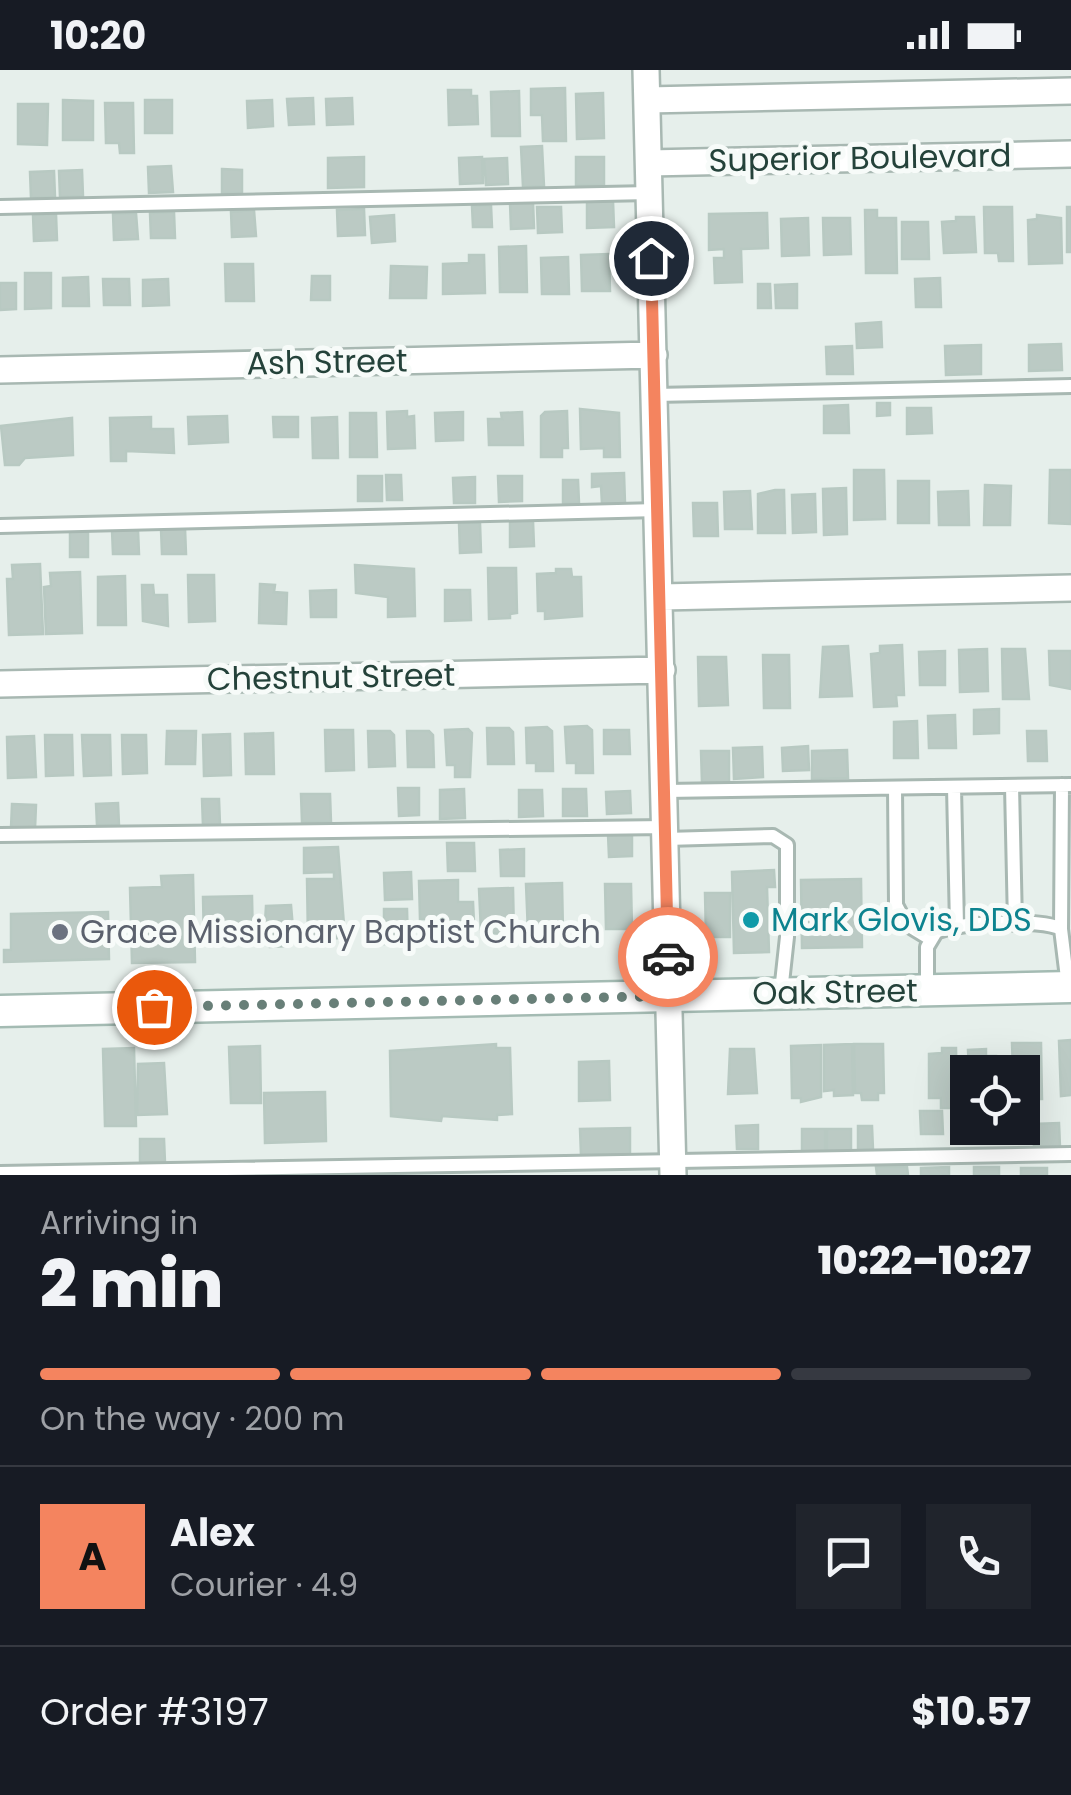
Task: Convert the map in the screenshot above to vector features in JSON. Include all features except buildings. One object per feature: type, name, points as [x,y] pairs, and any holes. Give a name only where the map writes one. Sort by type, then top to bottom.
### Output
[{"type":"street","points":[[646,70],[673,1169]]},
{"type":"street","name":"Superior Boulevard","points":[[647,100],[1071,91]]},
{"type":"street","name":"Superior Boulevard","points":[[649,163],[1071,154]]},
{"type":"street","name":"Ash Street","points":[[0,370],[654,354]]},
{"type":"street","points":[[661,597],[1071,588]]},
{"type":"street","name":"Chestnut Street","points":[[0,684],[662,670]]},
{"type":"street","name":"Oak Street","points":[[0,1011],[1070,987]]},
{"type":"lane","points":[[0,207],[650,193]]},
{"type":"lane","points":[[655,395],[1071,386]]},
{"type":"lane","points":[[0,526],[658,510]]},
{"type":"lane","points":[[665,791],[1066,785],[1061,929],[1070,987]]},
{"type":"lane","points":[[1012,786],[1015,924]]},
{"type":"lane","points":[[954,787],[957,926]]},
{"type":"lane","points":[[895,788],[896,905],[906,924],[929,938]]},
{"type":"lane","points":[[0,835],[773,836],[787,845],[788,936],[782,994]]},
{"type":"lane","points":[[929,938],[957,926],[1042,923],[1061,929]]},
{"type":"lane","points":[[928,990],[929,938]]},
{"type":"lane","points":[[0,1173],[673,1169],[1071,1154]]},
{"type":"way so far","points":[[154,1007],[670,996],[668,957]]},
{"type":"place","name":"Mark Glovis, DDS","points":[[751,920]]},
{"type":"place","name":"Grace Missionary Baptist Church","points":[[60,932]]},
{"type":"route","points":[[651,258],[668,957]]}]
